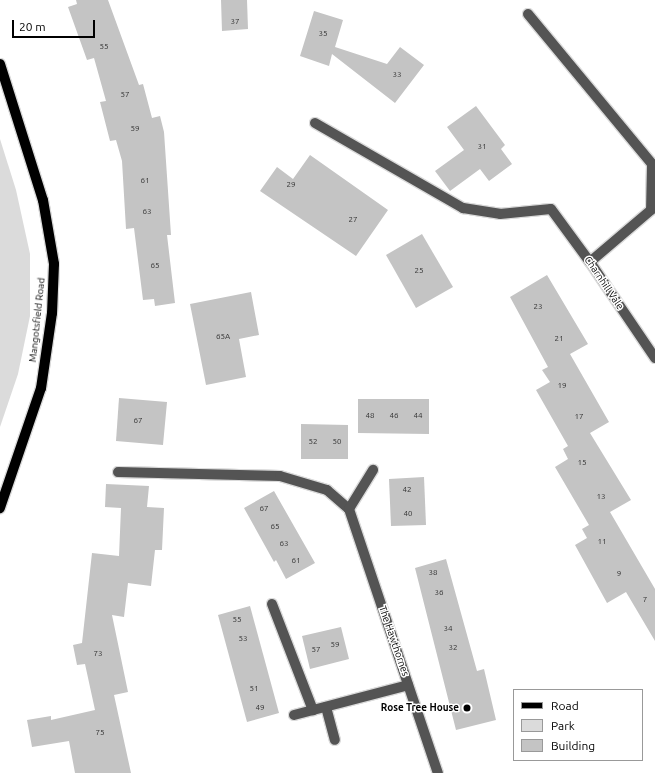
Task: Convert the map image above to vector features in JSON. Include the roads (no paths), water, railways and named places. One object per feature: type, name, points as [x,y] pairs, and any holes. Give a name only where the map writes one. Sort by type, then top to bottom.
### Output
[{"type":"main road","name":"Mangotsfield Road","points":[[0,64],[43,200],[54,264],[52,313],[41,388],[0,508]]},
{"type":"street","points":[[528,14],[652,164],[651,210],[590,262]]},
{"type":"street","name":"Charnhill Vale","points":[[315,123],[463,208],[500,214],[551,209],[590,262],[655,358]]},
{"type":"street","points":[[118,472],[280,476],[327,490],[349,509],[373,470]]},
{"type":"street","name":"The Hawthornes","points":[[349,509],[438,773]]},
{"type":"street","points":[[272,604],[312,710]]},
{"type":"street","points":[[294,715],[408,685]]},
{"type":"street","points":[[326,707],[335,740]]},
{"type":"place","name":"Rose Tree House","points":[[467,708]]}]
